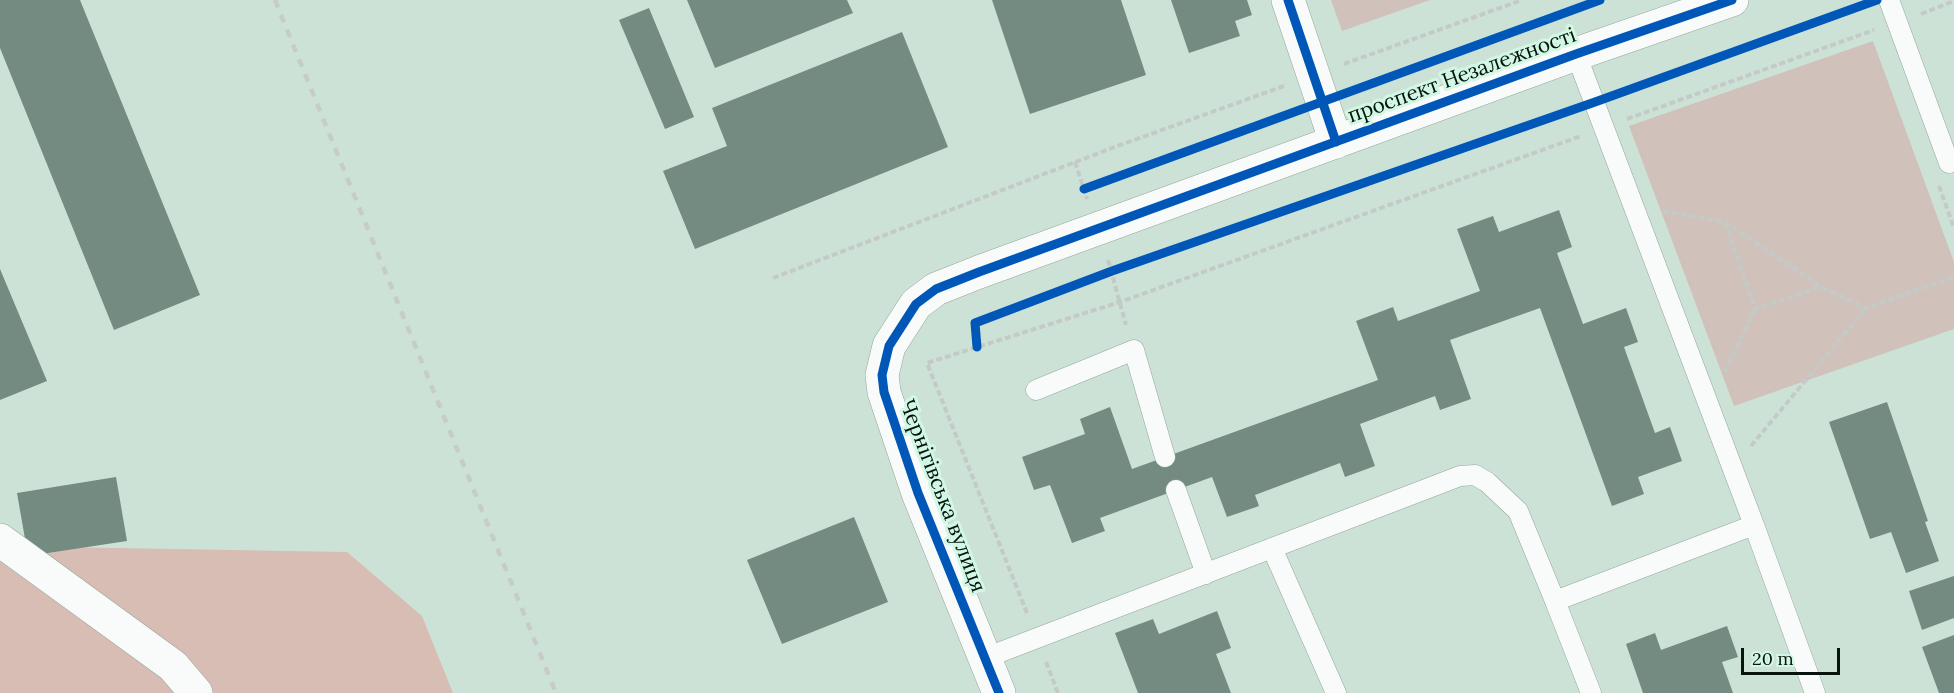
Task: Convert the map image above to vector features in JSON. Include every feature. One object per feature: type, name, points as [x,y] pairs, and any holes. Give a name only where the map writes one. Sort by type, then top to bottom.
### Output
[{"type":"street","points":[[1288,0],[1326,65],[1336,142]]},
{"type":"street","name":"проспект Незалежності","points":[[936,289],[1576,54],[1732,0]]},
{"type":"street","name":"Чернігівська вулиця","points":[[936,289],[916,304],[889,346],[882,375],[884,392],[914,482],[999,693]]},
{"type":"street","points":[[0,540],[173,666],[196,693]]},
{"type":"lane","points":[[1889,0],[1949,163],[1954,161]]},
{"type":"lane","points":[[1576,54],[1815,693]]},
{"type":"lane","points":[[1035,390],[1134,350],[1165,457]]},
{"type":"lane","points":[[985,658],[1460,476],[1474,476],[1487,482],[1518,511],[1591,693]]},
{"type":"lane","points":[[1176,490],[1206,574]]},
{"type":"lane","points":[[1555,601],[1754,525]]},
{"type":"lane","points":[[1272,548],[1336,693]]},
{"type":"path","points":[[773,278],[1326,65],[1341,65],[1522,0]]},
{"type":"path","points":[[1058,693],[927,363],[1120,302],[1954,1]]},
{"type":"path","points":[[1084,189],[1095,185]]},
{"type":"path","points":[[1633,205],[1725,222],[1820,286],[1866,308]]},
{"type":"path","points":[[1709,406],[1755,309],[1725,222]]},
{"type":"path","points":[[1101,275],[1123,267]]},
{"type":"path","points":[[1728,456],[1750,447],[1866,308],[1954,277]]},
{"type":"path","points":[[1755,309],[1820,286]]},
{"type":"path","points":[[976,335],[977,347]]},
{"type":"shaded area","points":[[1331,0],[1430,0],[1342,31]]},
{"type":"shaded area","points":[[1873,41],[1954,262],[1954,329],[1734,406],[1629,126]]},
{"type":"shaded area","points":[[0,546],[347,552],[422,616],[453,693],[0,693]]},
{"type":"building","points":[[0,0],[80,0],[200,295],[114,330],[0,48]]},
{"type":"building","points":[[687,0],[847,0],[853,13],[715,68]]},
{"type":"building","points":[[992,0],[1121,0],[1146,75],[1030,114]]},
{"type":"building","points":[[1171,0],[1247,0],[1252,15],[1235,21],[1240,36],[1189,53]]},
{"type":"building","points":[[649,8],[694,117],[665,129],[619,20]]},
{"type":"building","points":[[902,32],[948,147],[695,249],[663,171],[727,146],[712,108]]},
{"type":"building","points":[[1559,210],[1572,247],[1557,253],[1583,324],[1626,308],[1638,342],[1624,347],[1655,433],[1670,427],[1682,461],[1638,477],[1644,494],[1612,506],[1540,308],[1450,340],[1471,399],[1440,410],[1435,396],[1360,424],[1375,466],[1345,477],[1340,463],[1255,495],[1259,506],[1227,517],[1212,477],[1100,518],[1105,531],[1072,543],[1050,485],[1034,490],[1022,457],[1085,434],[1080,419],[1110,407],[1132,469],[1378,380],[1356,321],[1393,307],[1398,321],[1480,291],[1457,229],[1493,216],[1499,232]]},
{"type":"building","points":[[0,269],[47,381],[0,400]]},
{"type":"building","points":[[1887,402],[1928,521],[1925,522],[1939,561],[1906,573],[1891,532],[1870,539],[1829,422]]},
{"type":"building","points":[[116,477],[127,541],[28,556],[17,493]]},
{"type":"building","points":[[854,517],[888,602],[782,644],[747,560]]},
{"type":"building","points":[[1954,576],[1954,618],[1922,630],[1909,591]]},
{"type":"building","points":[[1217,611],[1231,648],[1216,654],[1231,693],[1138,693],[1115,633],[1153,619],[1159,634]]},
{"type":"building","points":[[1727,626],[1738,657],[1722,662],[1733,693],[1643,693],[1626,644],[1655,633],[1661,650]]},
{"type":"building","points":[[1954,635],[1954,693],[1939,693],[1922,647]]},
{"type":"railway","points":[[275,0],[556,693]]},
{"type":"cycle path","points":[[1288,0],[1336,142]]},
{"type":"cycle path","points":[[1084,189],[1600,0]]},
{"type":"cycle path","points":[[999,693],[918,493],[884,392],[882,375],[889,346],[916,304],[936,289],[979,272],[1576,54],[1732,0]]},
{"type":"cycle path","points":[[977,347],[975,323],[1112,271],[1595,102],[1877,0]]}]
